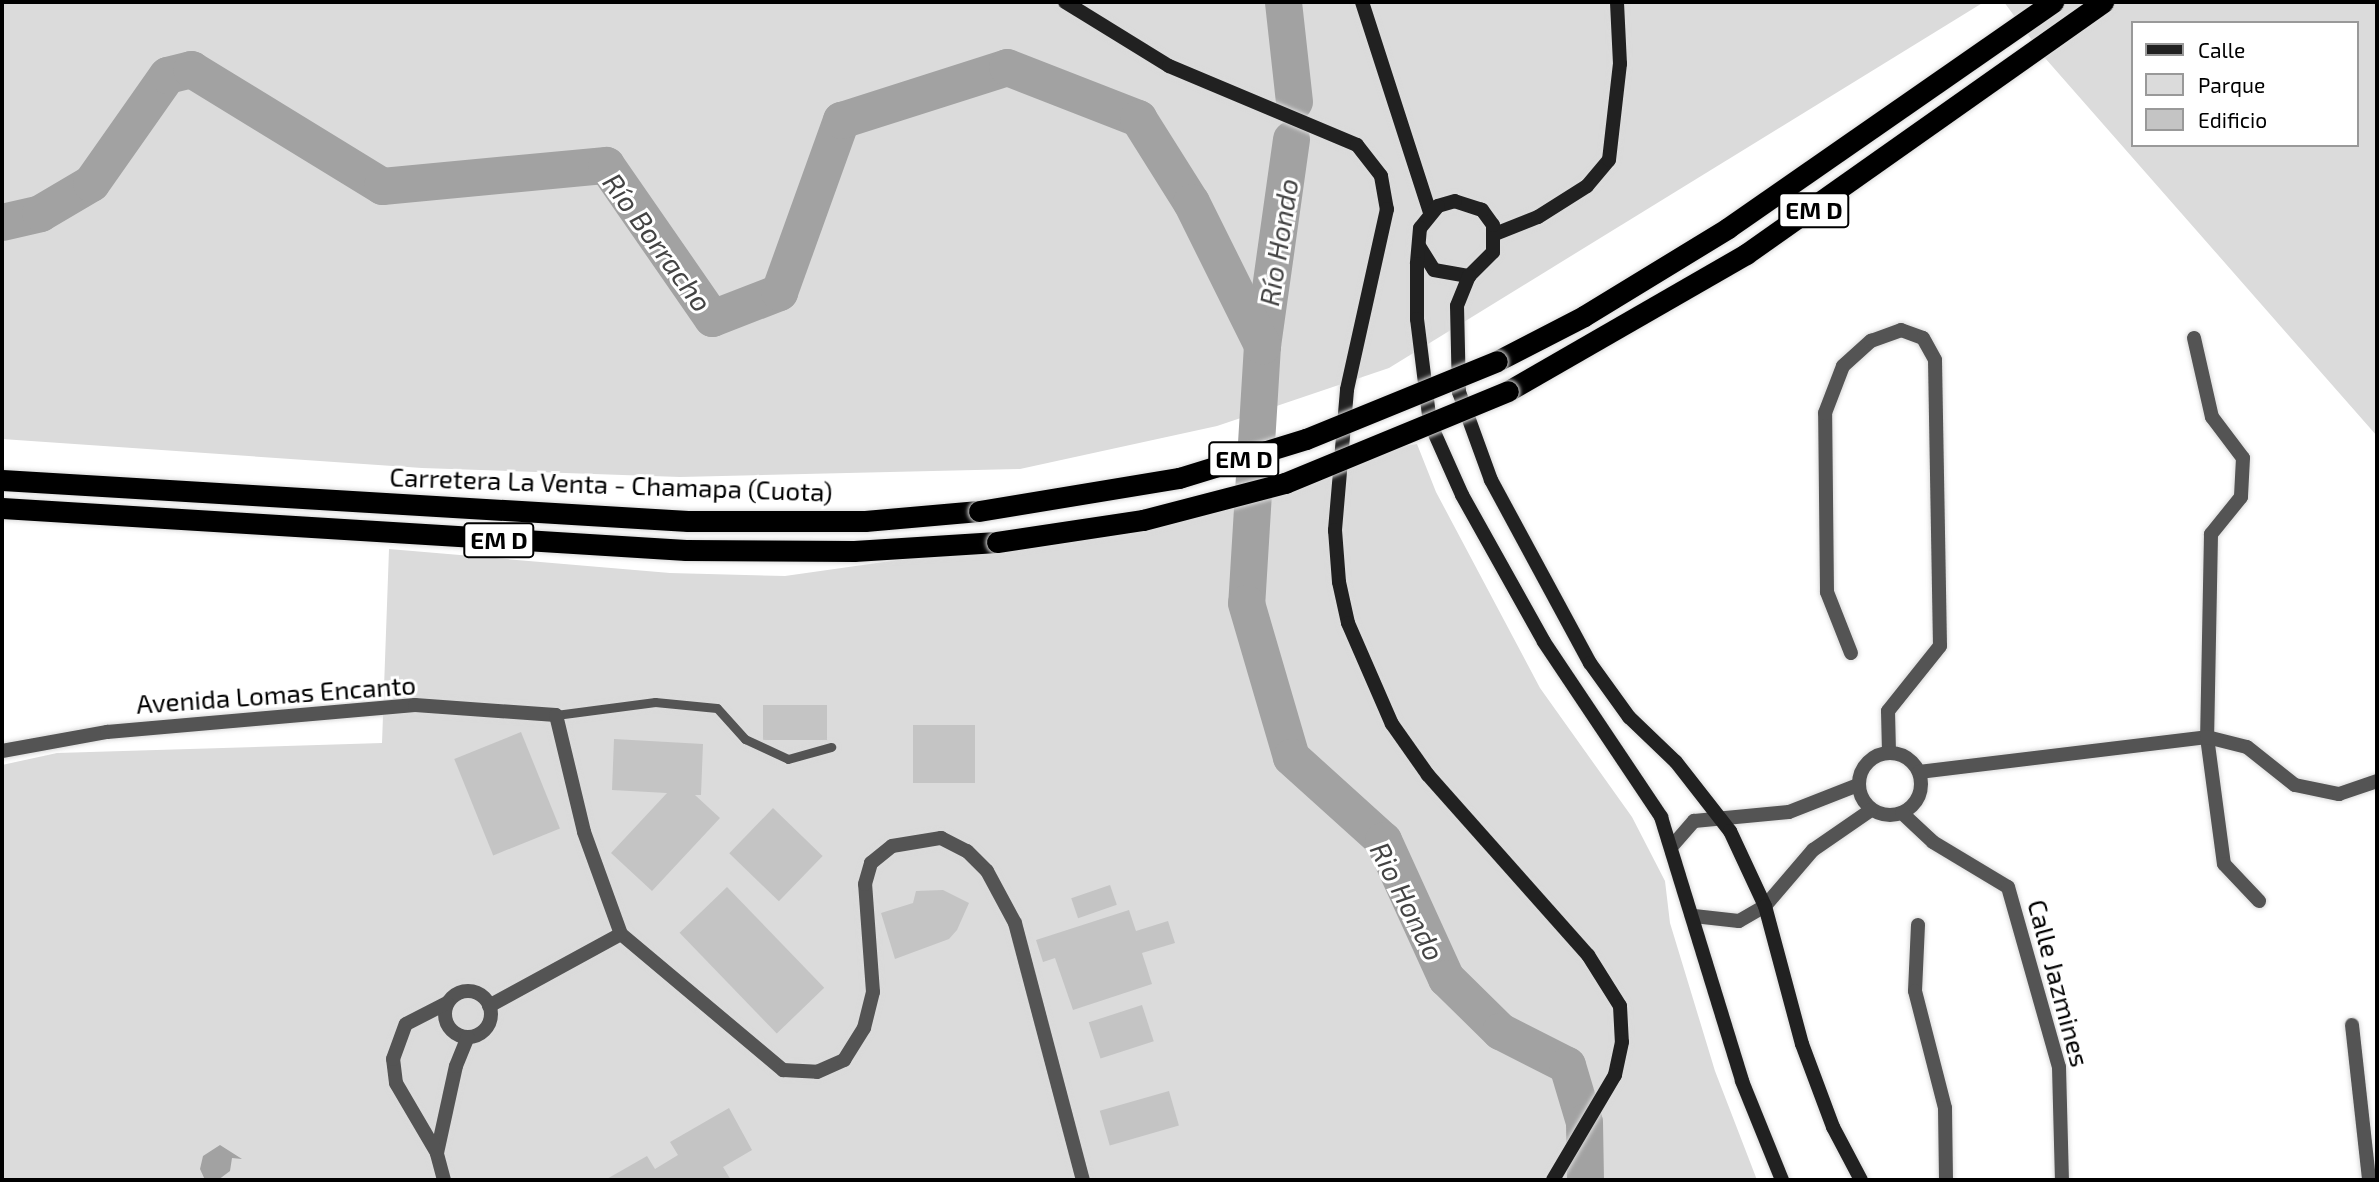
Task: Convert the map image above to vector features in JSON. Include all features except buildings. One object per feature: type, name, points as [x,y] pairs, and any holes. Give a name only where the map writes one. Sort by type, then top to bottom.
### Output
[{"type":"highway","name":"Carretera La Venta - Chamapa (Cuota)","points":[[2,480],[688,521],[851,521],[979,511],[1179,478],[1306,439],[1497,360],[1584,316],[1728,228],[2053,2]]},
{"type":"highway","name":"EM D","points":[[2,508],[686,550],[855,551],[997,542],[1143,520],[1284,484],[1508,391],[1674,299],[1799,220],[2103,2]]},
{"type":"main road","points":[[1065,2],[1169,66],[1357,145],[1381,176],[1387,209],[1347,390],[1335,530],[1348,623],[1392,724],[1428,775],[1609,982],[1620,1006],[1622,1042],[1603,1102],[1574,1153],[1553,1180]]},
{"type":"main road","points":[[1362,2],[1430,212]]},
{"type":"main road","points":[[1495,234],[1538,217],[1587,186],[1609,160],[1620,64],[1617,2]]},
{"type":"main road","points":[[1782,1180],[1742,1081],[1673,845],[1644,785],[1587,709],[1517,596],[1430,423],[1417,319],[1420,228],[1430,212],[1446,203],[1465,202],[1482,210],[1495,234],[1489,260],[1469,276],[1457,306],[1459,393],[1492,480],[1590,663],[1629,717],[1676,762],[1717,819],[1730,831],[1765,906],[1802,1044],[1833,1127],[1861,1180]]},
{"type":"main road","points":[[1419,246],[1434,270],[1469,276]]},
{"type":"street","points":[[1851,653],[1827,593],[1825,413],[1843,366],[1871,341],[1901,330],[1923,338],[1935,360],[1940,646],[1888,711],[1889,753]]},
{"type":"street","points":[[2194,338],[2212,417],[2243,458],[2241,497],[2210,534],[2207,737],[2224,864],[2259,901]]},
{"type":"street","name":"Avenida Lomas Encanto","points":[[2,751],[107,732],[415,705],[556,715]]},
{"type":"street","points":[[556,715],[584,832],[621,934],[783,1070],[817,1072],[844,1060],[863,1028],[873,992],[865,884],[871,863],[892,846],[916,838],[941,838],[967,851],[1002,892],[1015,923],[1083,1180]]},
{"type":"street","points":[[1919,772],[2207,737],[2247,747],[2295,785],[2339,794],[2377,781]]},
{"type":"street","points":[[1694,916],[1739,921],[1765,906],[1813,850],[1871,810],[1902,813],[1918,796],[1919,772],[1907,758],[1889,753],[1862,769],[1858,785],[1871,810]]},
{"type":"street","points":[[1673,845],[1694,821],[1789,811],[1858,785]]},
{"type":"street","name":"Calle Jazmines","points":[[1902,813],[1933,842],[2008,887],[2059,1067],[2062,1180]]},
{"type":"street","points":[[1918,925],[1915,991],[1945,1108],[1946,1180]]},
{"type":"street","points":[[489,1006],[621,934]]},
{"type":"street","points":[[444,1180],[437,1153],[396,1083],[393,1059],[406,1024],[469,991],[489,1006]]},
{"type":"street","points":[[447,1003],[448,1026],[468,1037]]},
{"type":"street","points":[[437,1153],[456,1066],[468,1037],[487,1027],[489,1006]]},
{"type":"street","points":[[2352,1025],[2369,1180]]},
{"type":"lane","name":"Avenida Lomas Encanto","points":[[556,715],[655,702],[717,708],[745,739],[788,759],[831,747]]},
{"type":"green space","points":[[2,2],[1984,2],[1389,368],[1217,426],[1020,469],[680,477],[422,468],[2,439]]},
{"type":"green space","points":[[2004,2],[2377,2],[2377,436],[2045,58]]},
{"type":"green space","points":[[1417,444],[1436,492],[1540,688],[1632,817],[1665,881],[1670,923],[1715,1071],[1757,1180],[2,1180],[2,765],[57,753],[382,743],[389,549],[670,573],[785,576],[1018,543],[1374,450]]},
{"type":"shaded area","points":[[220,1145],[242,1159],[232,1158],[230,1171],[218,1180],[205,1180],[200,1169],[203,1156]]},
{"type":"waterway","name":"Río Hondo","points":[[1283,2],[1294,101]]},
{"type":"waterway","name":"Río Borracho","points":[[2,222],[40,213],[91,183],[167,75],[191,69],[382,186],[606,165],[712,318],[779,292],[841,120],[1007,67],[1138,118],[1191,202],[1262,345]]},
{"type":"waterway","name":"Rio Hondo","points":[[1291,139],[1262,345],[1246,603],[1291,757],[1383,840],[1446,978],[1500,1031],[1567,1065],[1584,1122],[1585,1180]]}]
